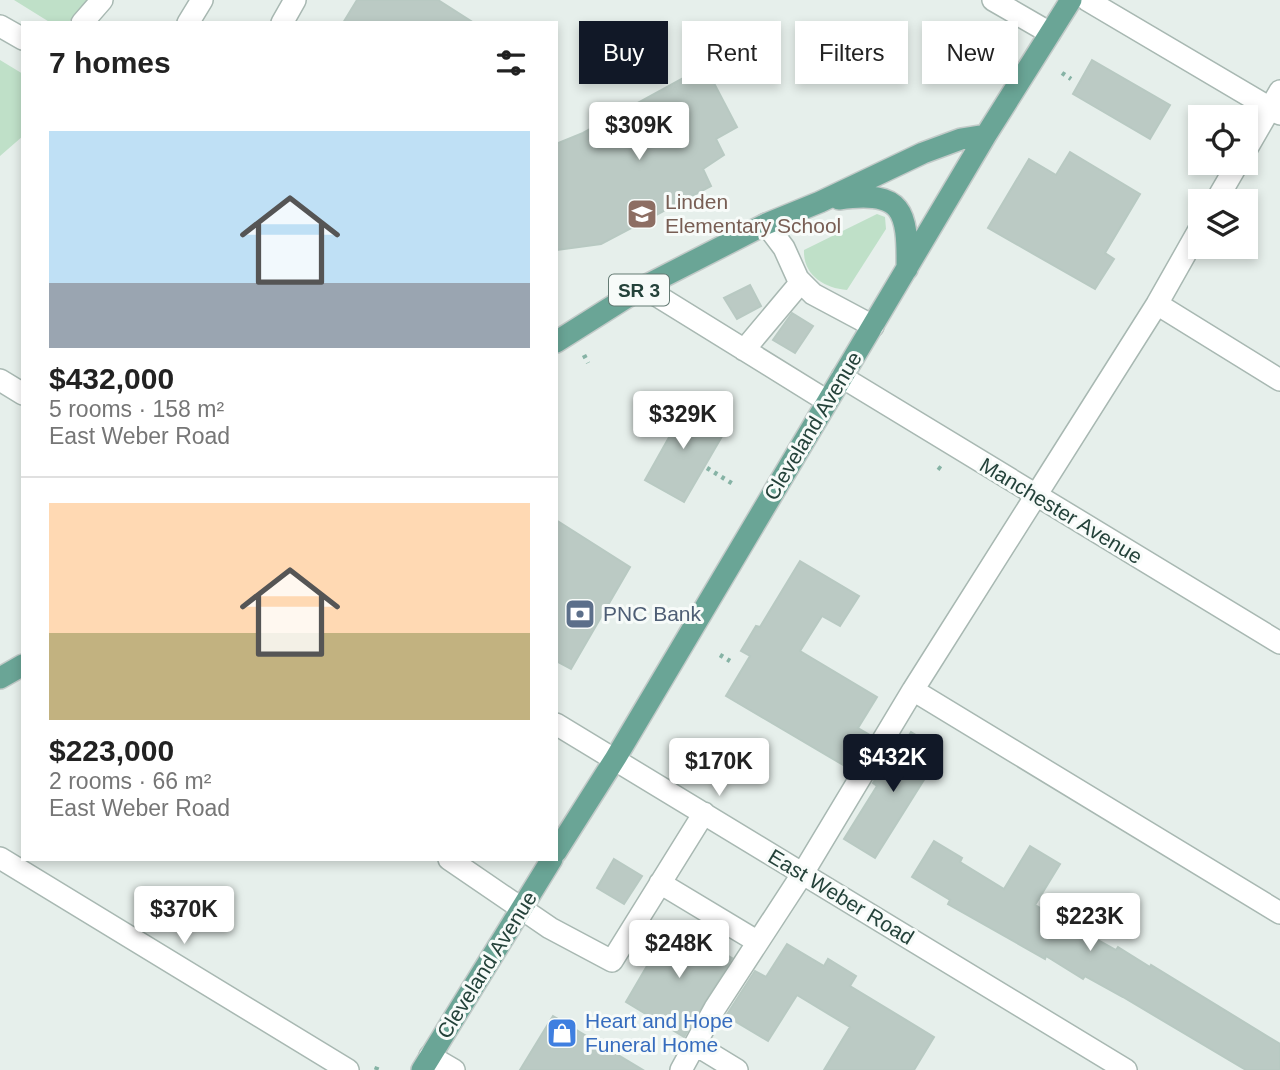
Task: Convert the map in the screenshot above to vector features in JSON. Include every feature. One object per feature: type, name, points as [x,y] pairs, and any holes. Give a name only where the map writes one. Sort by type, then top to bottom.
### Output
[{"type":"main road","name":"Cleveland Avenue","points":[[558,849],[615,759],[986,135],[1071,0]]},
{"type":"main road","name":"SR 3","points":[[558,341],[643,287],[766,224],[820,202],[923,153],[961,139],[986,135]]},
{"type":"main road","points":[[820,202],[872,195],[891,201],[902,215],[907,244],[907,269]]},
{"type":"main road","points":[[0,678],[21,666]]},
{"type":"main road","name":"Cleveland Avenue","points":[[426,1063],[551,861]]},
{"type":"street","points":[[84,21],[102,0]]},
{"type":"street","points":[[189,21],[202,0]]},
{"type":"street","points":[[283,21],[295,0]]},
{"type":"street","points":[[993,0],[1050,33]]},
{"type":"street","points":[[1087,0],[1277,105],[1258,133]]},
{"type":"street","points":[[0,26],[21,38]]},
{"type":"street","points":[[766,224],[784,248],[801,282],[813,294],[873,326]]},
{"type":"street","points":[[681,1070],[715,1007],[803,873],[913,690],[1157,304],[1188,249]]},
{"type":"street","points":[[744,349],[801,282]]},
{"type":"street","points":[[643,287],[827,401]]},
{"type":"street","points":[[1157,304],[1280,380]]},
{"type":"street","name":"Manchester Avenue","points":[[842,377],[1280,643]]},
{"type":"street","points":[[0,380],[21,393]]},
{"type":"street","points":[[913,690],[1280,913]]},
{"type":"street","name":"East Weber Road","points":[[558,725],[1126,1070]]},
{"type":"street","points":[[452,861],[550,928],[612,961],[704,813]]},
{"type":"street","points":[[0,858],[348,1070]]},
{"type":"street","points":[[660,883],[758,942]]},
{"type":"street","points":[[696,1045],[737,1070]]},
{"type":"street","points":[[426,1063],[454,1070]]},
{"type":"path","points":[[1062,73],[1071,79]]},
{"type":"path","points":[[584,355],[588,363]]},
{"type":"path","points":[[707,468],[733,484]]},
{"type":"path","points":[[720,655],[730,661]]},
{"type":"path","points":[[376,1070],[379,1062]]},
{"type":"green space","points":[[14,0],[88,0],[70,21],[48,21]]},
{"type":"green space","points":[[0,60],[21,73],[21,138],[0,156]]},
{"type":"green space","points":[[877,214],[885,217],[886,229],[847,290],[816,279],[807,267],[804,250]]},
{"type":"building","points":[[357,0],[438,0],[471,21],[344,21]]},
{"type":"building","points":[[1092,60],[1170,105],[1150,139],[1073,94]]},
{"type":"building","points":[[682,79],[682,84],[714,84],[737,127],[716,139],[724,155],[703,169],[711,186],[601,244],[558,250],[558,143],[583,133]]},
{"type":"building","points":[[1070,152],[1140,194],[1105,253],[1114,259],[1095,289],[988,228],[1029,159],[1056,175]]},
{"type":"building","points":[[750,285],[761,306],[737,319],[724,298]]},
{"type":"building","points":[[792,313],[813,326],[795,353],[773,340]]},
{"type":"building","points":[[671,400],[725,431],[684,502],[645,480],[672,432],[658,424]]},
{"type":"building","name":"PNC Bank","points":[[558,521],[630,567],[571,669],[558,662]]},
{"type":"building","points":[[800,561],[859,596],[840,626],[822,616],[800,651],[877,697],[858,728],[870,735],[850,769],[726,696],[750,656],[741,651],[756,626],[760,627]]},
{"type":"building","points":[[911,732],[942,751],[875,858],[844,839],[877,786],[873,783],[893,749],[898,752]]},
{"type":"building","points":[[934,841],[962,858],[960,862],[1004,889],[1030,846],[1060,864],[1035,905],[1116,950],[1118,947],[1150,967],[1151,965],[1280,1044],[1280,1070],[1246,1070],[1123,997],[1085,976],[1083,979],[1046,956],[1045,959],[948,904],[950,900],[912,877]]},
{"type":"building","points":[[614,859],[642,876],[624,904],[597,888]]},
{"type":"building","points":[[672,923],[732,958],[684,1037],[626,1002]]},
{"type":"building","points":[[787,944],[824,966],[828,959],[856,976],[850,986],[934,1037],[914,1070],[824,1070],[850,1027],[797,995],[768,1041],[726,1016],[755,971],[766,977]]},
{"type":"building","name":"Heart and Hope Funeral Home","points":[[553,1016],[643,1070],[520,1070]]},
{"type":"place","name":"Linden Elementary School","points":[[642,214]]},
{"type":"place","name":"PNC Bank","points":[[580,614]]},
{"type":"place","name":"Heart and Hope Funeral Home","points":[[562,1033]]}]
